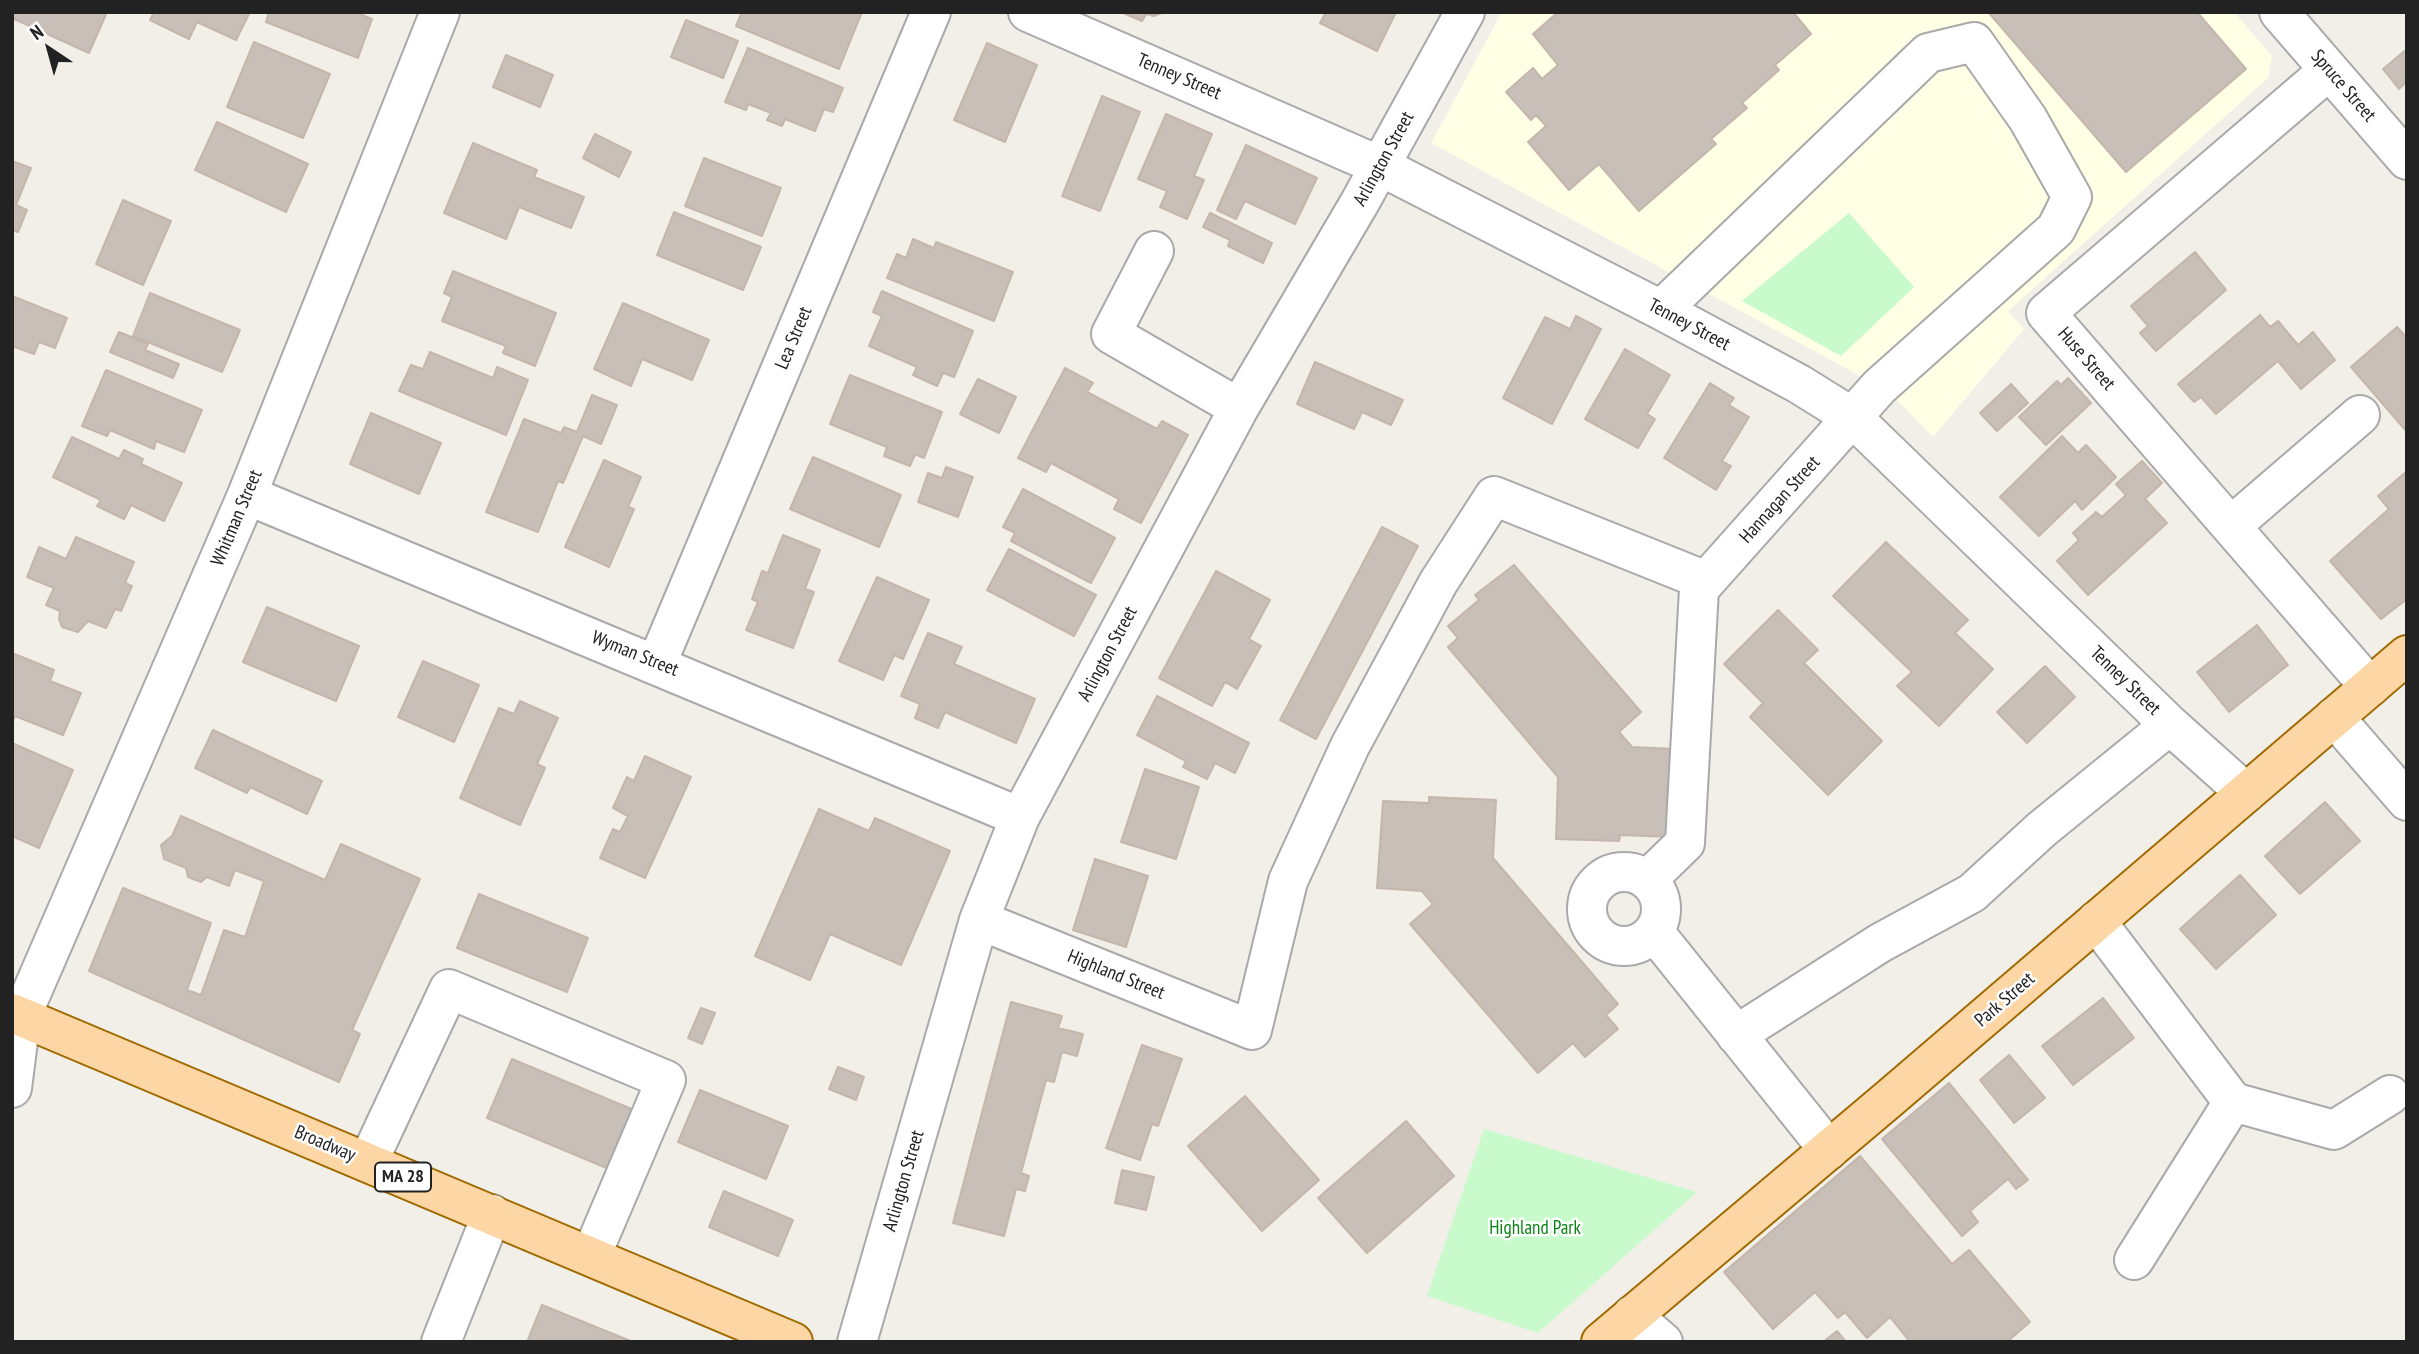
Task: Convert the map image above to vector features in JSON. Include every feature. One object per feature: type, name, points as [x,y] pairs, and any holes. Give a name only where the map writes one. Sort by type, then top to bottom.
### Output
[{"type":"main road","name":"Park Street","points":[[1601,1342],[2407,655]]},
{"type":"main road","name":"Broadway","points":[[17,1015],[793,1342]]},
{"type":"street","name":"Whitman Street","points":[[12,1088],[17,1015],[247,495],[440,12]]},
{"type":"street","name":"Lea Street","points":[[657,663],[931,12]]},
{"type":"street","name":"Tenney Street","points":[[1028,12],[1088,24],[1380,166],[1661,310],[1799,384],[1852,417],[2170,725],[2246,793]]},
{"type":"street","name":"Arlington Street","points":[[857,1342],[979,920],[1020,817],[1239,408],[1380,166],[1465,12]]},
{"type":"street","name":"Spruce Street","points":[[2279,12],[2407,160]]},
{"type":"street","name":"Hannagan Street","points":[[1661,310],[1928,53],[1974,42],[2028,119],[2072,197],[2056,229],[1880,387],[1706,581]]},
{"type":"street","name":"Huse Street","points":[[2329,71],[2046,313],[2370,687]]},
{"type":"street","points":[[1154,251],[1111,334],[1239,408]]},
{"type":"street","points":[[2231,526],[2360,415]]},
{"type":"street","name":"Wyman Street","points":[[247,495],[657,663],[1020,817]]},
{"type":"street","name":"Highland Street","points":[[979,920],[1252,1030],[1288,881],[1350,746],[1438,583],[1494,496],[1706,581]]},
{"type":"street","points":[[1648,878],[1685,843],[1699,589],[1706,581]]},
{"type":"street","points":[[2334,717],[2407,802]]},
{"type":"street","points":[[1736,1035],[1880,943],[1972,893],[2042,829],[2170,725]]},
{"type":"street","points":[[1620,870],[1648,878],[1663,904],[1655,933],[1629,947],[1601,940],[1586,914],[1594,886],[1620,870]]},
{"type":"street","points":[[2096,921],[2233,1102],[2334,1130],[2390,1095]]},
{"type":"street","points":[[1655,933],[1829,1150]]},
{"type":"street","points":[[368,1162],[449,989],[666,1080],[591,1256]]},
{"type":"street","points":[[2134,1260],[2233,1102]]},
{"type":"street","points":[[441,1342],[492,1214]]},
{"type":"street","points":[[1632,1315],[1663,1342]]},
{"type":"shaded area","points":[[1502,12],[2234,12],[2272,56],[2268,78],[2008,311],[2024,329],[1933,437],[1888,391],[1431,143]]},
{"type":"green space","points":[[1849,213],[1914,287],[1841,356],[1742,301]]},
{"type":"green space","name":"Highland Park","points":[[1484,1129],[1697,1192],[1538,1333],[1427,1296]]},
{"type":"building","points":[[12,12],[107,12],[89,53],[12,18]]},
{"type":"building","points":[[154,12],[250,12],[236,40],[197,22],[189,39],[150,20]]},
{"type":"building","points":[[269,12],[355,12],[372,19],[358,58],[266,22]]},
{"type":"building","points":[[742,12],[862,12],[839,69],[736,26]]},
{"type":"building","points":[[1121,12],[1164,12],[1154,16],[1146,14],[1142,21]]},
{"type":"building","points":[[1326,12],[1396,12],[1377,51],[1320,23]]},
{"type":"building","points":[[1558,12],[1793,12],[1811,34],[1775,65],[1779,70],[1742,103],[1747,108],[1711,139],[1716,144],[1639,211],[1599,164],[1569,190],[1528,142],[1546,126],[1536,115],[1531,120],[1506,92],[1533,68],[1542,79],[1558,65],[1533,34]]},
{"type":"building","points":[[2197,12],[2246,69],[2126,172],[1989,13]]},
{"type":"building","points":[[686,20],[738,41],[723,78],[671,57]]},
{"type":"building","points":[[254,42],[330,74],[303,138],[227,107]]},
{"type":"building","points":[[987,43],[1037,65],[1005,142],[954,120]]},
{"type":"building","points":[[748,48],[843,88],[833,112],[824,109],[815,131],[785,119],[782,126],[767,120],[771,113],[748,104],[746,110],[725,102]]},
{"type":"building","points":[[2407,49],[2407,81],[2399,89],[2383,69]]},
{"type":"building","points":[[506,55],[553,75],[540,107],[493,87]]},
{"type":"building","points":[[1102,96],[1140,112],[1100,211],[1062,196]]},
{"type":"building","points":[[1166,114],[1212,134],[1194,176],[1204,180],[1187,219],[1160,207],[1167,191],[1138,179]]},
{"type":"building","points":[[217,122],[308,164],[286,212],[195,170]]},
{"type":"building","points":[[595,134],[631,152],[619,177],[583,158]]},
{"type":"building","points":[[473,143],[537,170],[534,177],[584,197],[571,228],[519,207],[506,239],[444,213]]},
{"type":"building","points":[[1246,145],[1317,178],[1295,224],[1245,201],[1236,219],[1217,210]]},
{"type":"building","points":[[704,158],[781,188],[762,236],[685,206]]},
{"type":"building","points":[[12,161],[31,168],[16,205],[27,210],[18,232],[12,230]]},
{"type":"building","points":[[123,200],[171,221],[143,285],[96,264]]},
{"type":"building","points":[[674,212],[761,247],[743,290],[657,255]]},
{"type":"building","points":[[1210,213],[1272,243],[1263,263],[1228,246],[1230,240],[1203,227]]},
{"type":"building","points":[[913,239],[934,248],[936,242],[1013,272],[994,321],[887,278],[897,254],[906,258]]},
{"type":"building","points":[[2195,252],[2226,290],[2156,351],[2140,333],[2148,326],[2131,306]]},
{"type":"building","points":[[453,271],[556,313],[535,366],[503,353],[506,346],[442,321],[452,297],[444,293]]},
{"type":"building","points":[[882,291],[973,331],[954,377],[943,373],[937,386],[913,375],[917,367],[869,346],[882,316],[873,312]]},
{"type":"building","points":[[150,293],[240,330],[222,372],[133,336]]},
{"type":"building","points":[[12,296],[67,318],[55,348],[39,342],[34,354],[12,346]]},
{"type":"building","points":[[623,303],[709,340],[692,380],[642,359],[631,386],[594,369]]},
{"type":"building","points":[[2260,315],[2270,327],[2278,321],[2298,345],[2313,332],[2335,360],[2301,389],[2278,361],[2216,414],[2201,397],[2194,402],[2178,384]]},
{"type":"building","points":[[1576,316],[1601,329],[1552,424],[1503,398],[1545,317],[1570,329]]},
{"type":"building","points":[[2397,327],[2407,338],[2407,432],[2351,367]]},
{"type":"building","points":[[119,332],[148,344],[145,350],[179,364],[173,378],[110,352]]},
{"type":"building","points":[[1625,349],[1670,375],[1647,414],[1655,419],[1638,448],[1585,419]]},
{"type":"building","points":[[430,352],[493,378],[497,367],[528,380],[506,435],[399,391],[411,365],[423,369]]},
{"type":"building","points":[[1315,362],[1403,400],[1391,425],[1362,412],[1354,429],[1297,404]]},
{"type":"building","points":[[1065,368],[1093,383],[1087,392],[1157,429],[1162,421],[1188,435],[1141,523],[1114,509],[1119,499],[1051,463],[1046,472],[1018,458]]},
{"type":"building","points":[[106,370],[202,410],[184,452],[156,441],[154,449],[110,430],[107,436],[82,426]]},
{"type":"building","points":[[850,375],[942,412],[924,458],[915,454],[910,466],[884,456],[887,447],[830,424]]},
{"type":"building","points":[[2068,378],[2091,403],[2046,445],[2019,417],[2057,381],[2061,385]]},
{"type":"building","points":[[978,379],[1016,397],[999,433],[960,414]]},
{"type":"building","points":[[1710,383],[1734,398],[1729,405],[1749,417],[1722,461],[1731,466],[1716,490],[1664,458]]},
{"type":"building","points":[[2011,384],[2028,403],[1997,431],[1980,413]]},
{"type":"building","points":[[592,395],[617,405],[601,444],[583,436],[563,483],[558,481],[538,532],[486,512],[524,419],[561,433],[564,427],[577,432]]},
{"type":"building","points":[[371,413],[441,443],[419,494],[350,464]]},
{"type":"building","points":[[2062,436],[2078,453],[2086,445],[2116,477],[2082,510],[2075,501],[2039,536],[2000,497]]},
{"type":"building","points":[[72,437],[119,459],[124,450],[143,459],[141,464],[182,483],[164,521],[131,505],[124,519],[97,506],[101,500],[53,477]]},
{"type":"building","points":[[813,457],[901,495],[879,547],[790,509]]},
{"type":"building","points":[[604,460],[641,477],[628,507],[634,509],[609,567],[565,547]]},
{"type":"building","points":[[2142,461],[2162,483],[2145,499],[2167,523],[2088,595],[2057,561],[2079,540],[2073,533],[2096,512],[2102,517],[2126,495],[2116,484]]},
{"type":"building","points":[[946,467],[973,477],[958,517],[918,502],[928,473],[942,478]]},
{"type":"building","points":[[2407,471],[2407,599],[2381,619],[2330,561],[2389,509],[2378,496]]},
{"type":"building","points":[[1023,489],[1115,538],[1091,583],[1011,541],[1015,533],[1003,527]]},
{"type":"building","points":[[1382,527],[1418,546],[1316,739],[1280,720]]},
{"type":"building","points":[[783,535],[820,550],[805,589],[814,592],[793,648],[746,630],[758,602],[752,599],[762,571],[768,573]]},
{"type":"building","points":[[76,537],[134,562],[125,583],[132,586],[121,611],[115,609],[106,628],[88,621],[78,632],[62,627],[60,611],[46,605],[54,588],[27,577],[39,547],[66,559]]},
{"type":"building","points":[[1886,542],[1968,620],[1955,633],[1993,669],[1939,726],[1897,686],[1912,672],[1833,596]]},
{"type":"building","points":[[1009,549],[1096,595],[1074,636],[987,590]]},
{"type":"building","points":[[1514,565],[1641,712],[1619,732],[1632,747],[1675,749],[1672,837],[1620,835],[1619,841],[1556,839],[1558,777],[1448,647],[1458,638],[1448,626],[1479,600],[1475,595]]},
{"type":"building","points":[[1216,571],[1270,600],[1249,639],[1261,646],[1237,689],[1225,682],[1212,706],[1159,678]]},
{"type":"building","points":[[877,577],[929,600],[903,659],[894,655],[883,680],[839,661]]},
{"type":"building","points":[[267,607],[359,646],[336,701],[243,662]]},
{"type":"building","points":[[1778,610],[1818,650],[1804,663],[1882,741],[1828,795],[1750,717],[1763,703],[1724,664]]},
{"type":"building","points":[[2257,625],[2288,665],[2229,712],[2197,672]]},
{"type":"building","points":[[928,633],[962,647],[954,664],[1035,699],[1016,743],[945,712],[938,728],[915,718],[920,704],[901,696]]},
{"type":"building","points":[[12,653],[54,670],[50,681],[81,693],[63,735],[15,716],[12,723]]},
{"type":"building","points":[[423,661],[479,685],[454,742],[398,717]]},
{"type":"building","points":[[2045,666],[2075,697],[2027,743],[1997,712]]},
{"type":"building","points":[[1157,696],[1249,743],[1235,773],[1215,763],[1207,779],[1183,767],[1186,761],[1137,735]]},
{"type":"building","points":[[520,701],[558,718],[537,764],[545,768],[520,825],[460,798],[499,708],[514,714]]},
{"type":"building","points":[[213,730],[322,781],[307,814],[250,787],[247,793],[195,768]]},
{"type":"building","points":[[12,743],[73,770],[39,848],[12,836]]},
{"type":"building","points":[[645,756],[691,777],[645,878],[600,858],[613,829],[620,832],[628,816],[613,808],[627,777],[634,781]]},
{"type":"building","points":[[1145,769],[1199,787],[1176,859],[1121,842]]},
{"type":"building","points":[[1429,797],[1496,800],[1493,858],[1618,1004],[1606,1015],[1618,1029],[1585,1057],[1573,1043],[1538,1073],[1410,924],[1433,904],[1422,891],[1377,888],[1383,801],[1429,803]]},
{"type":"building","points":[[2325,802],[2360,841],[2300,894],[2265,856]]},
{"type":"building","points":[[819,809],[869,831],[875,818],[950,851],[901,965],[830,934],[810,980],[755,956]]},
{"type":"building","points":[[181,816],[325,880],[341,844],[420,879],[352,1030],[360,1034],[339,1082],[89,971],[123,888],[211,923],[187,990],[201,995],[224,930],[245,937],[264,881],[235,870],[229,886],[207,877],[201,882],[188,877],[186,868],[164,859],[161,845],[172,836]]},
{"type":"building","points":[[1095,859],[1148,876],[1126,947],[1073,930]]},
{"type":"building","points":[[2240,875],[2276,915],[2216,969],[2180,929]]},
{"type":"building","points":[[479,894],[588,938],[567,992],[457,948]]},
{"type":"building","points":[[2103,998],[2134,1038],[2073,1085],[2042,1046]]},
{"type":"building","points":[[1011,1002],[1062,1016],[1058,1028],[1083,1034],[1077,1056],[1062,1052],[1054,1082],[1046,1080],[1021,1173],[1029,1176],[1025,1191],[1016,1189],[1004,1236],[953,1223]]},
{"type":"building","points":[[701,1008],[715,1013],[702,1044],[688,1038]]},
{"type":"building","points":[[1142,1045],[1182,1059],[1158,1126],[1152,1124],[1140,1160],[1106,1148]]},
{"type":"building","points":[[2009,1055],[2045,1098],[2014,1123],[1980,1080]]},
{"type":"building","points":[[512,1059],[641,1113],[616,1172],[487,1118]]},
{"type":"building","points":[[838,1067],[864,1077],[856,1100],[829,1089]]},
{"type":"building","points":[[1949,1083],[2028,1180],[2016,1189],[2008,1179],[1970,1211],[1978,1222],[1962,1236],[1882,1139]]},
{"type":"building","points":[[700,1090],[788,1126],[766,1179],[678,1142]]},
{"type":"building","points":[[1245,1096],[1319,1180],[1262,1231],[1188,1146]]},
{"type":"building","points":[[1406,1121],[1454,1176],[1367,1253],[1318,1198]]},
{"type":"building","points":[[1860,1156],[1952,1264],[1969,1250],[2030,1322],[2007,1342],[1910,1342],[1890,1317],[1867,1338],[1845,1312],[1838,1318],[1815,1292],[1773,1329],[1724,1272]]},
{"type":"building","points":[[1122,1170],[1154,1177],[1146,1210],[1115,1203]]},
{"type":"building","points":[[724,1191],[793,1220],[778,1256],[709,1227]]},
{"type":"building","points":[[542,1305],[633,1342],[527,1342]]},
{"type":"building","points":[[1837,1331],[1846,1342],[1823,1342]]}]
